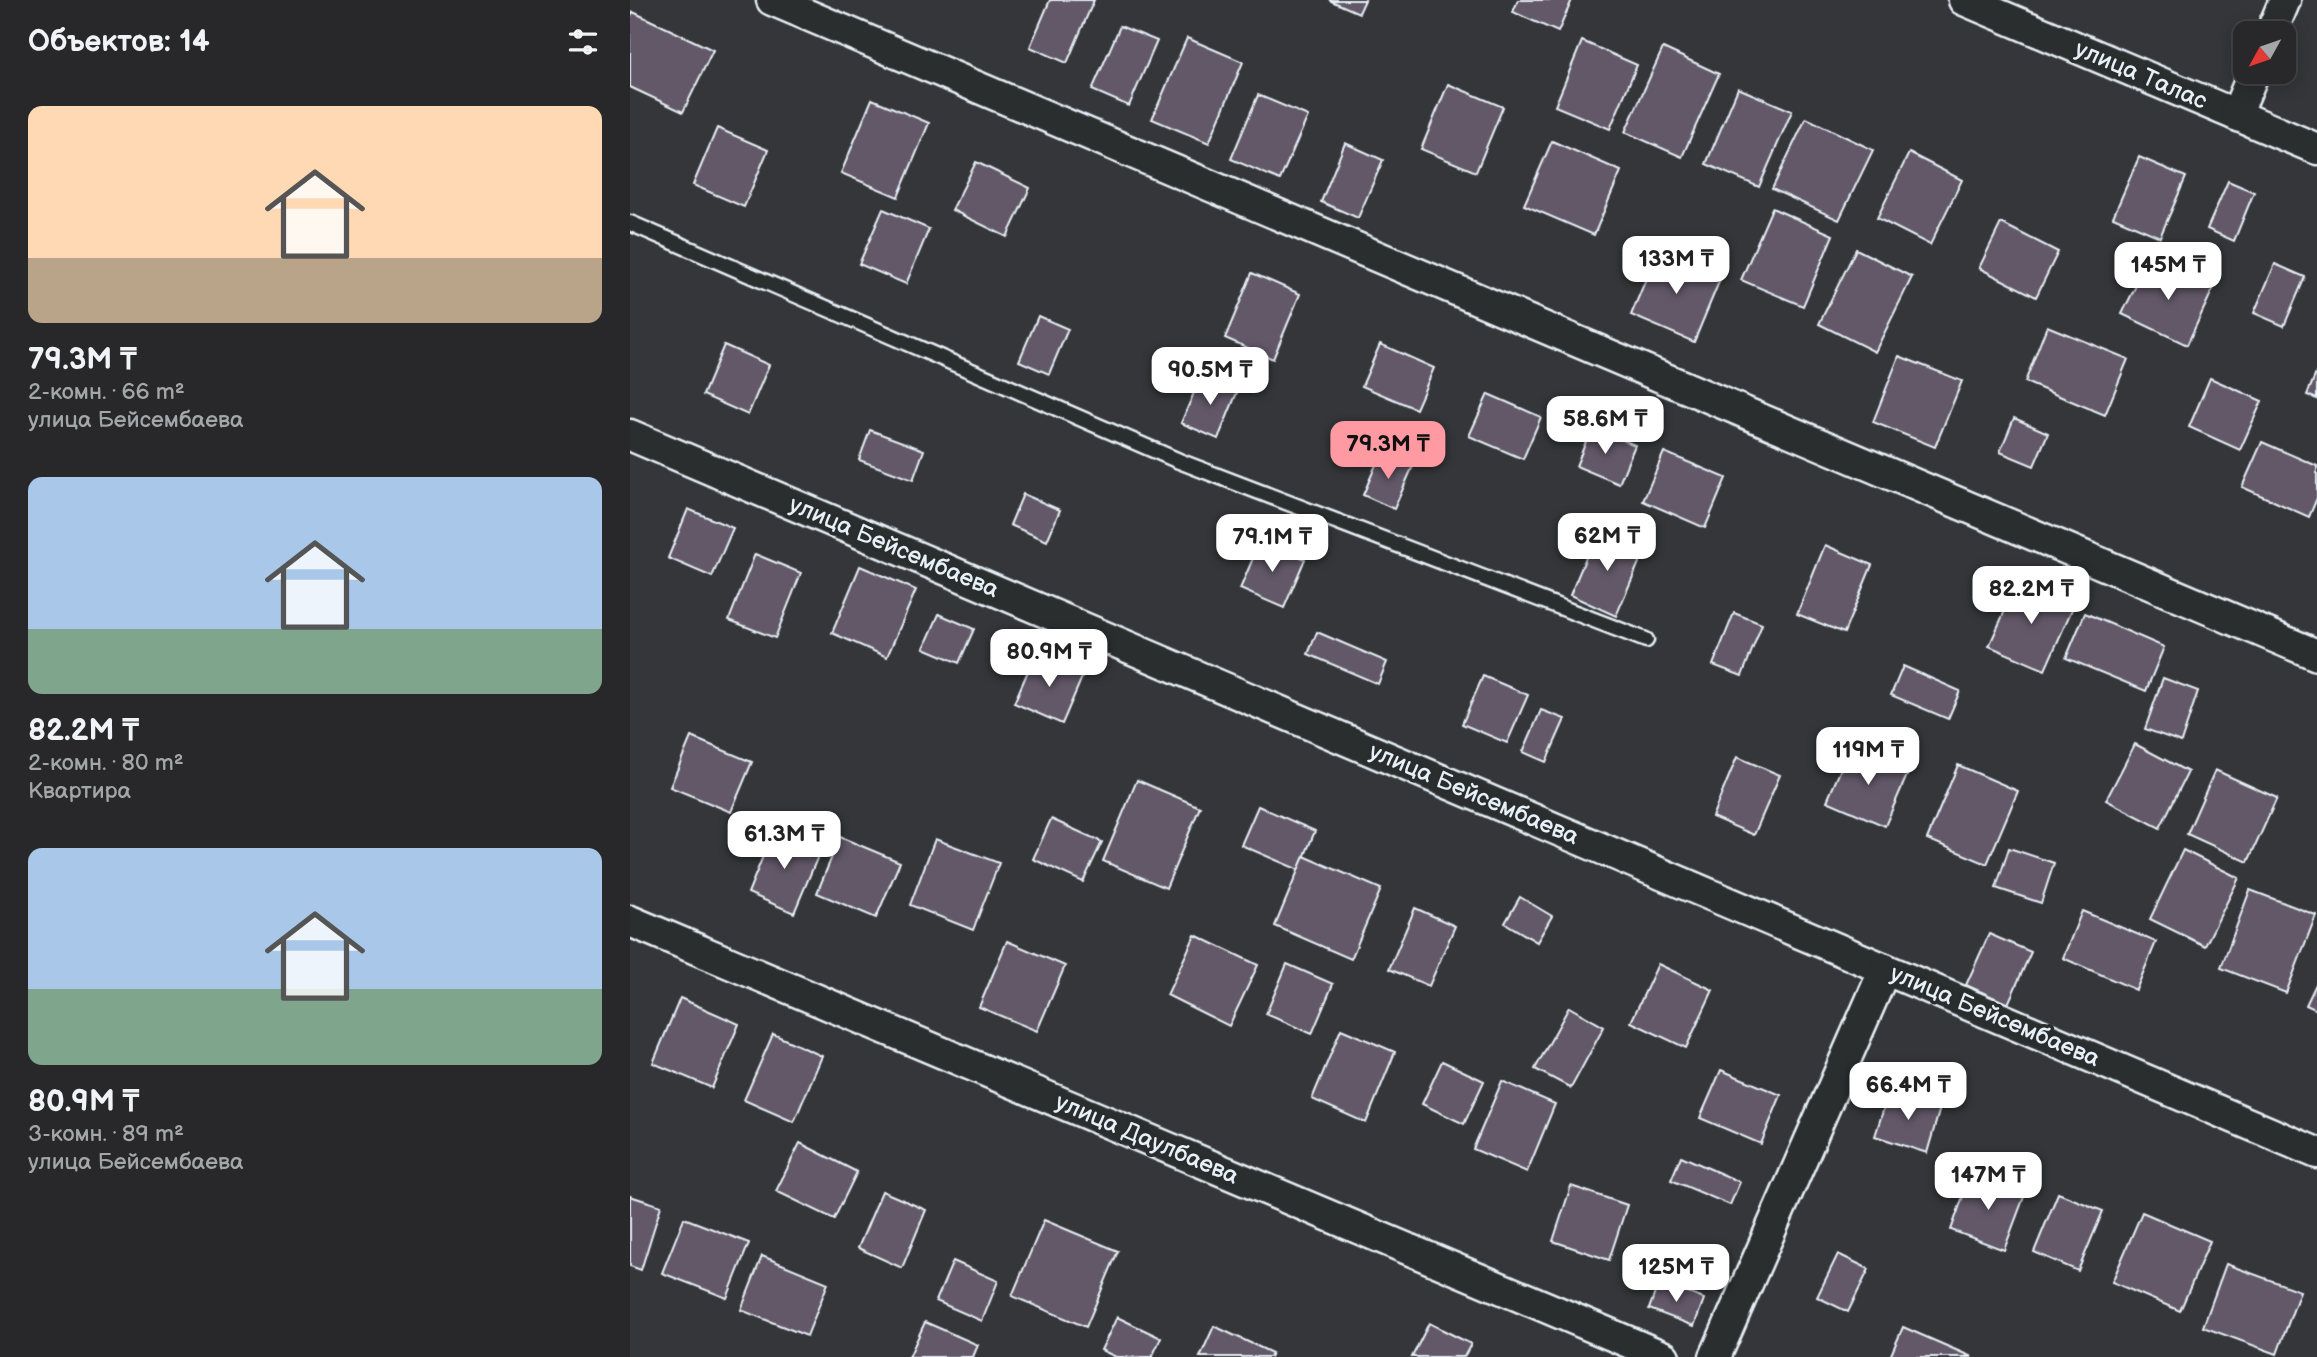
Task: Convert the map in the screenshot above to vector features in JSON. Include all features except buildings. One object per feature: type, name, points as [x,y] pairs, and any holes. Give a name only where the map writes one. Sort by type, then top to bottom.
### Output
[{"type":"street","points":[[772,0],[2317,655]]},
{"type":"street","name":"улица Талас","points":[[1964,0],[2317,149]]},
{"type":"street","points":[[2276,21],[2285,0]]},
{"type":"street","points":[[2236,115],[2250,84]]},
{"type":"street","name":"улица Бейсембаева","points":[[630,435],[2317,1153]]},
{"type":"street","name":"улица Даулбаева","points":[[630,921],[1664,1357]]},
{"type":"street","points":[[1715,1357],[1885,969]]},
{"type":"lane","points":[[630,223],[1179,461],[1646,640]]}]
